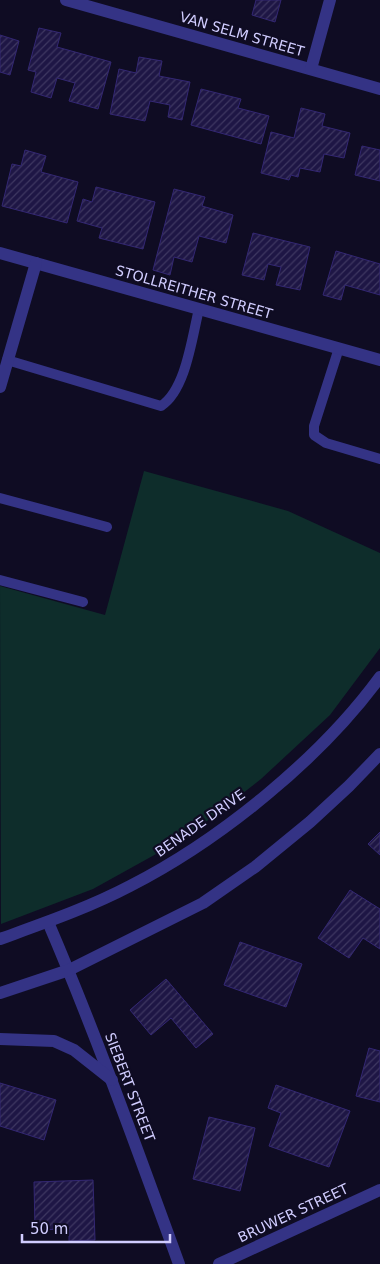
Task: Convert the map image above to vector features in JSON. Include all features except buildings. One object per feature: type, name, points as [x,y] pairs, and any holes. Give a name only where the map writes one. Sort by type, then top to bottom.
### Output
[{"type":"street","name":"VAN SELM STREET","points":[[66,0],[380,89]]},
{"type":"street","points":[[311,70],[330,0]]},
{"type":"street","name":"STOLLREITHER STREET","points":[[0,253],[380,360]]},
{"type":"street","points":[[0,387],[36,263]]},
{"type":"street","name":"BENADE DRIVE","points":[[0,939],[48,922],[129,887],[187,854],[270,792],[352,712],[380,677]]},
{"type":"street","points":[[0,993],[69,970],[203,903],[256,867],[310,822],[380,754]]},
{"type":"street","name":"SIEBERT STREET","points":[[48,922],[112,1080],[179,1264]]},
{"type":"street","points":[[0,1039],[54,1042],[74,1050],[112,1080]]},
{"type":"street","name":"BRUWER STREET","points":[[219,1264],[380,1190]]},
{"type":"lane","points":[[8,360],[161,406],[169,402],[184,372],[199,309]]},
{"type":"lane","points":[[339,348],[314,426],[314,435],[326,443],[380,459]]},
{"type":"lane","points":[[0,498],[108,527]]},
{"type":"lane","points":[[0,580],[83,602]]},
{"type":"green space","points":[[144,471],[288,511],[380,553],[380,648],[330,715],[261,779],[185,838],[93,889],[1,924],[0,586],[105,615]]}]
